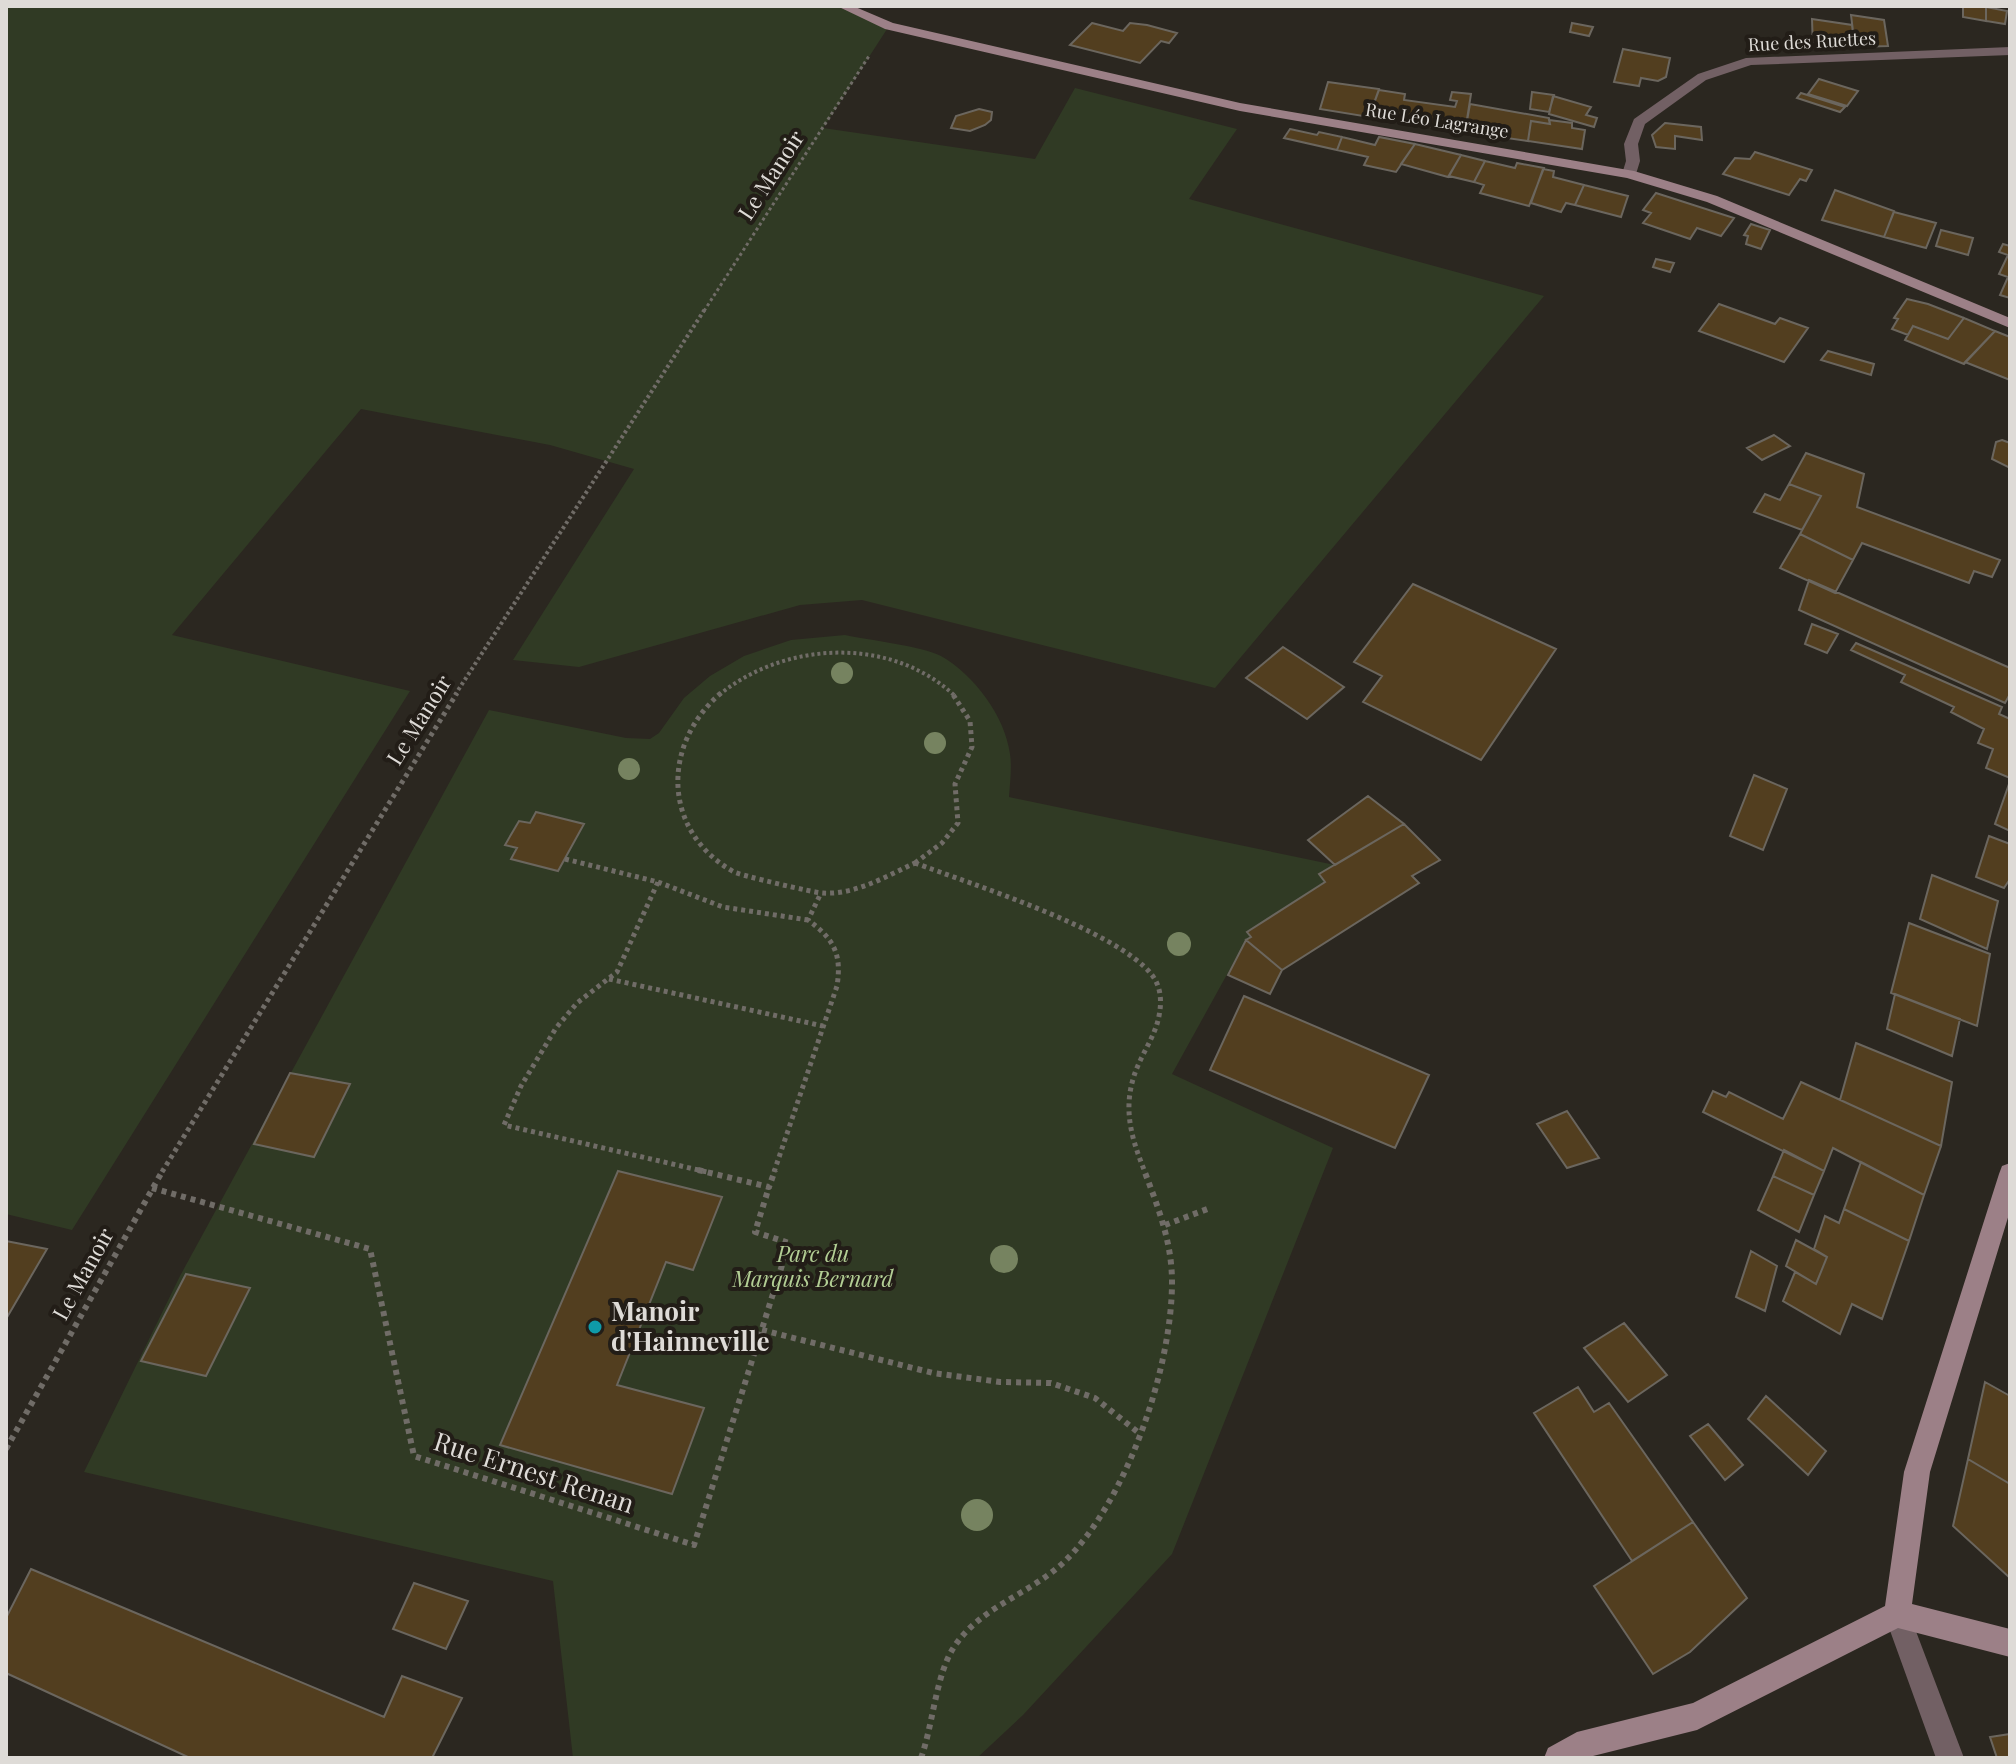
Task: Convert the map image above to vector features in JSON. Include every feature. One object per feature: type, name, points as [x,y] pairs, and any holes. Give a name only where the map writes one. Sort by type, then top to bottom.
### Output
[{"type":"street","name":"Rue Léo Lagrange","points":[[843,6],[889,26],[1240,107],[1629,174],[1712,199],[2010,323]]},
{"type":"street","name":"Rue des Ruettes","points":[[1629,174],[1633,161],[1631,144],[1639,122],[1702,77],[1750,61],[2010,51]]},
{"type":"street","points":[[1950,1758],[1897,1614],[1917,1472],[2010,1174]]},
{"type":"street","points":[[1558,1758],[1577,1746],[1697,1716],[1897,1614],[2010,1643]]},
{"type":"path","name":"Le Manoir","points":[[6,1449],[152,1188],[469,673],[889,26]]},
{"type":"path","points":[[813,653],[862,655],[918,668],[953,692],[970,725],[972,749],[955,783],[960,817],[952,831],[915,863],[863,885],[821,893],[764,876],[738,875],[700,845],[685,821],[678,799],[675,774],[682,743],[696,718],[732,684],[785,660],[813,653]]},
{"type":"path","points":[[565,859],[658,882],[723,907],[808,920],[834,942],[842,959],[755,1232],[789,1243],[762,1330],[933,1373],[1000,1382],[1051,1383],[1095,1398],[1139,1433]]},
{"type":"path","points":[[915,863],[1095,937],[1145,968],[1153,977],[1161,1001],[1128,1085],[1128,1125],[1165,1225],[1173,1293],[1166,1335],[1139,1433],[1106,1507],[1066,1561],[998,1607],[962,1636],[951,1651],[933,1726],[921,1758]]},
{"type":"path","points":[[658,882],[617,972],[577,1003],[556,1028],[521,1086],[504,1125],[769,1187]]},
{"type":"path","points":[[808,920],[821,893]]},
{"type":"path","points":[[608,979],[823,1026]]},
{"type":"path","name":"Rue Ernest Renan","points":[[152,1188],[370,1249],[414,1456],[694,1545],[762,1330]]},
{"type":"path","points":[[1165,1225],[1210,1208]]},
{"type":"green space","points":[[6,6],[843,6],[889,26],[823,128],[1035,159],[1075,88],[1237,129],[1189,199],[1544,296],[1215,688],[862,600],[800,605],[579,667],[513,660],[634,469],[550,445],[361,409],[172,635],[410,691],[72,1230],[6,1214]]},
{"type":"green space","name":"Parc du Marquis Bernard","points":[[845,635],[932,652],[965,674],[986,698],[1002,725],[1011,764],[1009,797],[1335,865],[1325,882],[1248,932],[1251,937],[1246,940],[1172,1074],[1333,1148],[1172,1554],[1023,1715],[977,1758],[573,1758],[553,1581],[84,1472],[180,1276],[489,710],[626,738],[650,739],[659,733],[684,698],[710,676],[744,656],[791,640]]},
{"type":"building","points":[[1963,6],[1986,7],[1986,21],[1963,17]]},
{"type":"building","points":[[1986,7],[2007,11],[2005,24],[1986,21]]},
{"type":"building","points":[[1851,15],[1884,20],[1888,46],[1855,47]]},
{"type":"building","points":[[1812,19],[1852,25],[1855,47],[1813,49]]},
{"type":"building","points":[[1092,23],[1123,31],[1130,23],[1147,25],[1177,33],[1169,43],[1161,41],[1140,63],[1070,45]]},
{"type":"building","points":[[1572,23],[1593,27],[1589,36],[1570,32]]},
{"type":"building","points":[[1623,49],[1670,58],[1666,77],[1658,81],[1641,78],[1639,86],[1614,82]]},
{"type":"building","points":[[1819,79],[1858,91],[1847,106],[1808,94]]},
{"type":"building","points":[[1328,82],[1379,89],[1369,117],[1320,109]]},
{"type":"building","points":[[1379,90],[1405,94],[1404,100],[1455,107],[1457,101],[1450,100],[1452,92],[1471,94],[1465,132],[1369,117]]},
{"type":"building","points":[[1532,92],[1554,95],[1549,112],[1530,109]]},
{"type":"building","points":[[1801,93],[1845,107],[1840,112],[1797,98]]},
{"type":"building","points":[[1553,96],[1591,107],[1586,115],[1597,118],[1594,127],[1549,114]]},
{"type":"building","points":[[1470,104],[1549,118],[1550,124],[1531,121],[1528,141],[1465,132]]},
{"type":"building","points":[[979,109],[992,112],[991,120],[985,125],[970,131],[951,128],[956,116]]},
{"type":"building","points":[[1549,120],[1572,123],[1572,128],[1585,130],[1582,149],[1528,141],[1531,121],[1550,124]]},
{"type":"building","points":[[1665,123],[1701,127],[1702,140],[1675,136],[1675,149],[1656,147],[1652,135]]},
{"type":"building","points":[[1290,129],[1342,137],[1337,150],[1284,138]]},
{"type":"building","points":[[1342,137],[1375,145],[1379,137],[1415,144],[1396,172],[1364,165],[1368,157],[1337,150]]},
{"type":"building","points":[[1415,144],[1461,155],[1448,177],[1401,164]]},
{"type":"building","points":[[1755,152],[1812,170],[1806,181],[1800,179],[1789,195],[1723,174],[1735,158],[1750,159]]},
{"type":"building","points":[[1461,155],[1485,161],[1474,182],[1449,176]]},
{"type":"building","points":[[1485,161],[1515,168],[1517,163],[1544,168],[1529,206],[1480,193],[1484,185],[1474,182]]},
{"type":"building","points":[[1543,169],[1554,171],[1553,177],[1584,185],[1575,205],[1566,203],[1561,212],[1531,203]]},
{"type":"building","points":[[1584,185],[1628,196],[1621,217],[1575,205]]},
{"type":"building","points":[[1835,190],[1894,211],[1884,237],[1822,220]]},
{"type":"building","points":[[1656,193],[1734,218],[1721,236],[1697,228],[1690,239],[1643,223],[1651,213],[1643,210]]},
{"type":"building","points":[[1894,212],[1936,223],[1926,248],[1884,237]]},
{"type":"building","points":[[1751,224],[1770,230],[1761,249],[1746,244],[1748,236],[1744,235]]},
{"type":"building","points":[[1941,230],[1973,238],[1968,255],[1936,246]]},
{"type":"building","points":[[2003,244],[2010,246],[2010,298],[2000,295],[2008,277],[1999,274],[2008,255],[1999,252]]},
{"type":"building","points":[[1656,259],[1674,263],[1670,272],[1653,267]]},
{"type":"building","points":[[1907,299],[1964,318],[1948,339],[1913,326],[1908,335],[1892,329],[1898,319],[1894,318]]},
{"type":"building","points":[[1719,304],[1775,324],[1780,318],[1808,328],[1784,362],[1699,331]]},
{"type":"building","points":[[1964,318],[1995,331],[1964,364],[1905,340],[1913,326],[1948,339]]},
{"type":"building","points":[[1995,331],[2010,337],[2010,380],[1965,362]]},
{"type":"building","points":[[1828,351],[1874,364],[1871,375],[1821,360]]},
{"type":"building","points":[[1774,435],[1790,446],[1762,460],[1747,448]]},
{"type":"building","points":[[2002,440],[2010,443],[2010,468],[1992,459],[1996,442]]},
{"type":"building","points":[[1806,453],[1864,474],[1857,507],[2000,560],[1992,577],[1974,571],[1969,583],[1862,543],[1853,560],[1800,534],[1821,496],[1789,484]]},
{"type":"building","points":[[1789,484],[1821,496],[1802,530],[1754,512],[1765,494],[1780,500]]},
{"type":"building","points":[[1800,534],[1853,560],[1835,593],[1780,568]]},
{"type":"building","points":[[1809,580],[2010,668],[2010,694],[2005,703],[1799,610]]},
{"type":"building","points":[[1413,584],[1556,649],[1481,760],[1363,702],[1382,676],[1354,662]]},
{"type":"building","points":[[1812,624],[1838,634],[1827,653],[1805,644]]},
{"type":"building","points":[[1856,643],[2002,707],[1999,714],[2010,719],[2010,778],[1986,768],[1993,749],[1978,743],[1984,729],[1951,712],[1954,707],[1901,682],[1905,675],[1851,650]]},
{"type":"building","points":[[1283,647],[1344,687],[1307,719],[1246,678]]},
{"type":"building","points":[[1754,775],[1787,789],[1763,850],[1730,836]]},
{"type":"building","points":[[2010,784],[2010,831],[1995,824]]},
{"type":"building","points":[[1368,796],[1404,824],[1335,865],[1308,840]]},
{"type":"building","points":[[536,812],[584,824],[558,871],[511,859],[517,848],[505,845],[519,821],[530,823]]},
{"type":"building","points":[[1404,824],[1440,860],[1412,876],[1419,883],[1282,970],[1246,940],[1251,937],[1247,932],[1325,882],[1319,874]]},
{"type":"building","points":[[1989,836],[2010,844],[2010,879],[2004,888],[1976,877]]},
{"type":"building","points":[[1932,875],[1998,901],[1987,949],[1920,919]]},
{"type":"building","points":[[1909,923],[1990,954],[1977,1026],[1891,993]]},
{"type":"building","points":[[1246,940],[1282,970],[1270,994],[1228,975]]},
{"type":"building","points":[[1895,994],[1960,1019],[1952,1056],[1887,1029]]},
{"type":"building","points":[[1244,996],[1429,1075],[1395,1148],[1210,1070]]},
{"type":"building","points":[[1856,1043],[1952,1082],[1941,1146],[1840,1100]]},
{"type":"building","points":[[290,1073],[350,1084],[314,1157],[254,1144]]},
{"type":"building","points":[[1801,1082],[1941,1146],[1924,1195],[1833,1148],[1824,1171],[1703,1112],[1713,1091],[1726,1097],[1729,1092],[1783,1119]]},
{"type":"building","points":[[1567,1111],[1599,1158],[1567,1168],[1537,1124]]},
{"type":"building","points":[[1784,1150],[1824,1171],[1814,1195],[1773,1176]]},
{"type":"building","points":[[1861,1162],[1924,1195],[1909,1241],[1844,1209]]},
{"type":"building","name":"Manoir d'Hainneville","points":[[618,1171],[722,1197],[693,1270],[666,1262],[617,1385],[704,1408],[672,1494],[500,1445]]},
{"type":"building","points":[[1773,1176],[1814,1195],[1799,1232],[1758,1210]]},
{"type":"building","points":[[1844,1209],[1909,1241],[1882,1319],[1852,1304],[1840,1334],[1783,1301],[1795,1272],[1816,1284],[1827,1257],[1814,1249],[1825,1216],[1839,1223]]},
{"type":"building","points":[[1796,1240],[1827,1257],[1816,1284],[1786,1266]]},
{"type":"building","points":[[6,1241],[47,1249],[6,1319]]},
{"type":"building","points":[[1751,1251],[1777,1266],[1765,1311],[1736,1297]]},
{"type":"building","points":[[186,1274],[250,1288],[206,1376],[141,1361]]},
{"type":"building","points":[[1624,1323],[1667,1375],[1628,1402],[1584,1348]]},
{"type":"building","points":[[1985,1382],[2010,1396],[2010,1484],[1968,1459]]},
{"type":"building","points":[[1578,1387],[1594,1412],[1609,1403],[1693,1522],[1632,1561],[1534,1413]]},
{"type":"building","points":[[1766,1396],[1826,1451],[1808,1475],[1748,1419]]},
{"type":"building","points":[[1708,1424],[1743,1465],[1725,1480],[1690,1436]]},
{"type":"building","points":[[1968,1459],[2010,1484],[2010,1578],[1953,1526]]},
{"type":"building","points":[[1693,1522],[1747,1598],[1690,1652],[1653,1674],[1594,1586]]},
{"type":"building","points":[[31,1569],[384,1717],[402,1676],[462,1698],[432,1758],[190,1758],[6,1673],[6,1618]]},
{"type":"building","points":[[414,1583],[468,1601],[446,1649],[393,1629]]},
{"type":"building","points":[[2010,1734],[2010,1758],[1997,1758],[1990,1737]]},
{"type":"place","name":"Manoir d'Hainneville","points":[[595,1327]]}]
